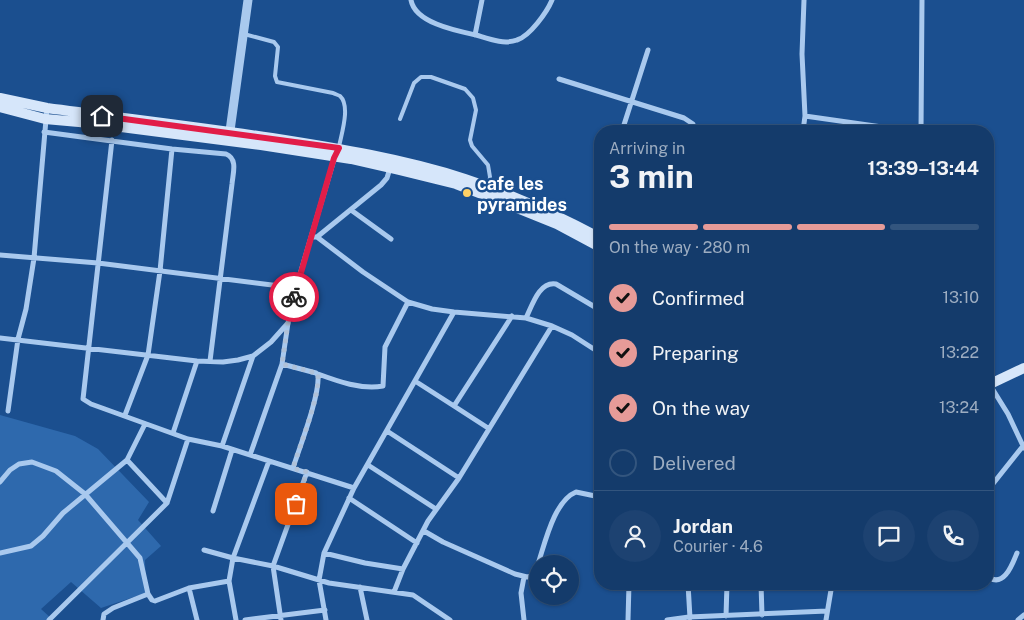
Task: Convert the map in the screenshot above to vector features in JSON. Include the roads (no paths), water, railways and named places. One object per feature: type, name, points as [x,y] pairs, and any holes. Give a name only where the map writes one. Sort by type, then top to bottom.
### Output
[{"type":"main road","points":[[0,98],[46,114]]},
{"type":"main road","points":[[0,107],[229,137],[427,168],[464,178],[488,192],[557,224],[594,244]]},
{"type":"main road","points":[[337,153],[488,192],[542,210],[594,235]]},
{"type":"main road","points":[[994,384],[1024,368]]},
{"type":"main road","points":[[994,385],[1024,375]]},
{"type":"street","points":[[229,137],[248,0]]},
{"type":"street","points":[[411,0],[419,14],[427,19],[447,28],[506,43],[519,40],[530,31],[549,8],[552,0]]},
{"type":"street","points":[[475,35],[482,0]]},
{"type":"street","points":[[804,0],[802,54],[804,125]]},
{"type":"street","points":[[921,125],[922,0]]},
{"type":"street","points":[[624,125],[648,50]]},
{"type":"street","points":[[559,79],[684,118],[693,125]]},
{"type":"street","points":[[8,411],[18,339],[26,309],[34,258],[46,114]]},
{"type":"street","points":[[805,116],[868,125]]},
{"type":"street","points":[[44,132],[232,156],[234,161],[210,361]]},
{"type":"street","points":[[112,140],[83,399],[91,404],[188,439],[222,446],[354,488]]},
{"type":"street","points":[[125,415],[148,355],[160,271],[172,149]]},
{"type":"street","points":[[250,455],[282,364],[288,323],[296,288],[314,237],[337,153]]},
{"type":"street","points":[[314,237],[381,185],[387,178],[390,168]]},
{"type":"street","points":[[351,210],[391,239]]},
{"type":"street","points":[[314,237],[408,302],[432,309],[454,312],[526,318],[552,326],[594,348]]},
{"type":"street","points":[[0,255],[98,263],[296,288]]},
{"type":"street","points":[[526,318],[540,291],[546,284],[551,283],[556,284],[594,306]]},
{"type":"street","points":[[282,364],[340,382],[374,387],[383,386],[385,347],[408,302]]},
{"type":"street","points":[[326,620],[319,580],[324,553],[354,488],[454,312]]},
{"type":"street","points":[[454,406],[512,316]]},
{"type":"street","points":[[0,338],[197,361],[238,360],[253,356],[271,342],[288,323]]},
{"type":"street","points":[[394,592],[403,569],[428,521],[459,478],[552,326]]},
{"type":"street","points":[[222,446],[253,356]]},
{"type":"street","points":[[173,433],[197,361]]},
{"type":"street","points":[[293,468],[316,395],[319,380],[318,374]]},
{"type":"street","points":[[415,380],[488,428]]},
{"type":"street","points":[[994,394],[1008,414],[1024,447],[994,483]]},
{"type":"street","points":[[0,553],[31,546],[43,536],[63,513],[127,460],[145,424]]},
{"type":"street","points":[[387,431],[459,478]]},
{"type":"street","points":[[49,620],[167,503],[188,439]]},
{"type":"street","points":[[213,511],[232,450]]},
{"type":"street","points":[[127,460],[167,503]]},
{"type":"street","points":[[236,620],[230,581],[233,558],[269,461]]},
{"type":"street","points":[[0,482],[10,470],[19,464],[32,462],[56,471],[85,494],[140,558],[148,594],[150,598],[156,601],[189,588],[230,581]]},
{"type":"street","points":[[368,465],[436,509]]},
{"type":"street","points":[[280,618],[273,566],[307,472]]},
{"type":"street","points":[[541,555],[554,518],[564,500],[576,492],[594,496]]},
{"type":"street","points":[[349,498],[417,543]]},
{"type":"street","points":[[424,531],[443,542],[515,574],[524,577],[529,576]]},
{"type":"street","points":[[204,550],[273,566],[319,580],[413,595],[450,620]]},
{"type":"street","points":[[324,553],[365,563],[403,569]]},
{"type":"street","points":[[994,579],[1004,577],[1017,553]]},
{"type":"street","points":[[524,577],[521,593],[524,620]]},
{"type":"street","points":[[360,587],[367,620]]},
{"type":"street","points":[[189,588],[197,620]]},
{"type":"street","points":[[628,620],[629,590]]},
{"type":"street","points":[[688,590],[690,618]]},
{"type":"street","points":[[726,616],[727,590]]},
{"type":"street","points":[[761,590],[762,615]]},
{"type":"street","points":[[826,620],[831,590]]},
{"type":"street","points":[[103,620],[104,614],[113,608],[148,594]]},
{"type":"street","points":[[245,620],[280,618],[324,610]]},
{"type":"street","points":[[667,620],[726,616],[741,618],[827,611]]},
{"type":"street","points":[[1018,620],[1024,615]]},
{"type":"lane","points":[[244,34],[274,42],[278,47],[274,76],[278,82],[333,93],[341,97],[345,116],[337,153]]},
{"type":"lane","points":[[400,119],[414,83],[421,77],[431,77],[466,88],[473,98],[476,110],[470,140],[472,146],[488,165],[490,178],[488,192]]},
{"type":"place","name":"cafe les pyramides","points":[[467,193]]}]
